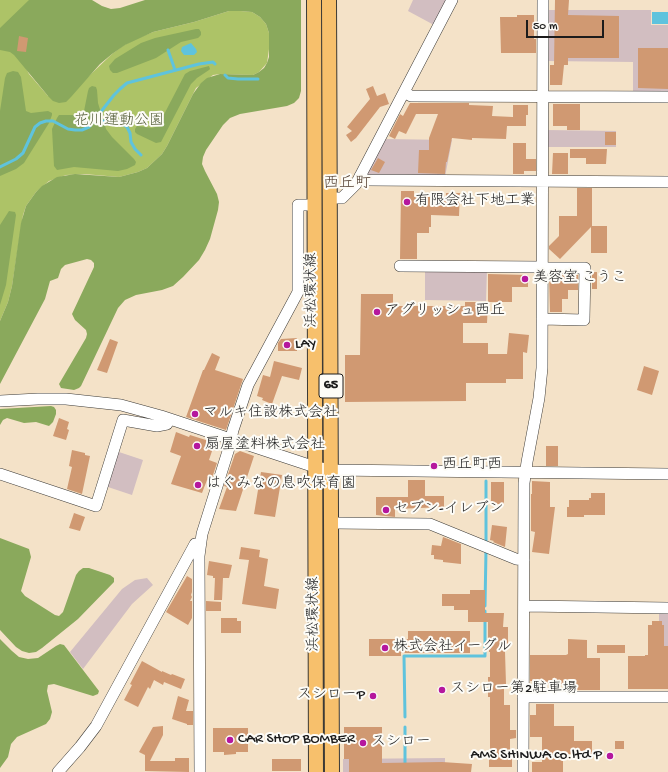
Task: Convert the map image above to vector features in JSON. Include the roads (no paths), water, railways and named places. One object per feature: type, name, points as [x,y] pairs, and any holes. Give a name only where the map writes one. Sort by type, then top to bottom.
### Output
[{"type":"main road","name":"浜松環状線","points":[[314,0],[316,772]]},
{"type":"main road","name":"浜松環状線","points":[[329,0],[332,772]]},
{"type":"street","points":[[330,198],[342,198],[356,184],[452,0]]},
{"type":"street","points":[[523,772],[526,472],[541,383],[543,0]]},
{"type":"street","points":[[404,92],[411,96],[668,97]]},
{"type":"street","points":[[360,176],[366,180],[668,182]]},
{"type":"street","points":[[200,772],[200,545],[204,523],[251,377],[298,292],[298,205],[315,205]]},
{"type":"street","points":[[400,266],[585,268],[584,320],[542,320]]},
{"type":"street","points":[[0,401],[52,398],[93,401],[134,408],[315,467],[331,470],[668,474]]},
{"type":"street","points":[[0,474],[96,506],[123,420],[157,426],[168,424],[169,419]]},
{"type":"street","points":[[332,523],[430,524],[516,560],[524,560]]},
{"type":"street","points":[[58,772],[96,726],[195,544],[200,545]]},
{"type":"street","points":[[524,606],[668,608]]},
{"type":"street","points":[[523,697],[668,697]]},
{"type":"water","points":[[652,12],[668,12],[668,24],[652,24]]},
{"type":"water","points":[[191,43],[197,52],[194,55],[184,55],[181,51],[182,47]]},
{"type":"waterway","points":[[168,50],[175,70]]},
{"type":"waterway","points":[[0,167],[16,159],[23,153],[35,127],[40,123],[53,121],[68,129],[82,130],[89,127],[114,95],[127,83],[199,64],[213,62],[215,64]]},
{"type":"waterway","points":[[225,75],[228,78],[258,79]]},
{"type":"waterway","points":[[94,121],[115,121],[127,127],[130,133],[131,142],[141,155]]},
{"type":"waterway","points":[[486,481],[486,543]]},
{"type":"waterway","points":[[485,606],[486,550]]},
{"type":"waterway","points":[[405,717],[404,656],[485,656],[485,611]]},
{"type":"waterway","points":[[405,727],[405,772]]},
{"type":"place","name":"有限会社下地工業","points":[[407,202]]},
{"type":"place","name":"美容室 こうこ","points":[[525,279]]},
{"type":"place","name":"アグリッシュ西丘","points":[[377,312]]},
{"type":"place","name":"LAY","points":[[287,345]]},
{"type":"place","name":"マルキ住設株式会社","points":[[195,414]]},
{"type":"place","name":"扇屋塗料株式会社","points":[[197,446]]},
{"type":"place","name":"西丘町西","points":[[434,466]]},
{"type":"place","name":"はぐみなの息吹保育園","points":[[198,485]]},
{"type":"place","name":"セブン-イレブン","points":[[386,510]]},
{"type":"place","name":"株式会社イーグル","points":[[385,648]]},
{"type":"place","name":"スシロー第2駐車場","points":[[442,690]]},
{"type":"place","name":"スシローP","points":[[373,696]]},
{"type":"place","name":"CAR SHOP BOMBER","points":[[230,740]]},
{"type":"place","name":"スシロー","points":[[363,743]]},
{"type":"place","name":"AMS SHINWA co.ltd P","points":[[610,756]]},
{"type":"district","name":"西丘町","points":[[347,185]]},
{"type":"park label","name":"花川運動公園","points":[[119,122]]}]
